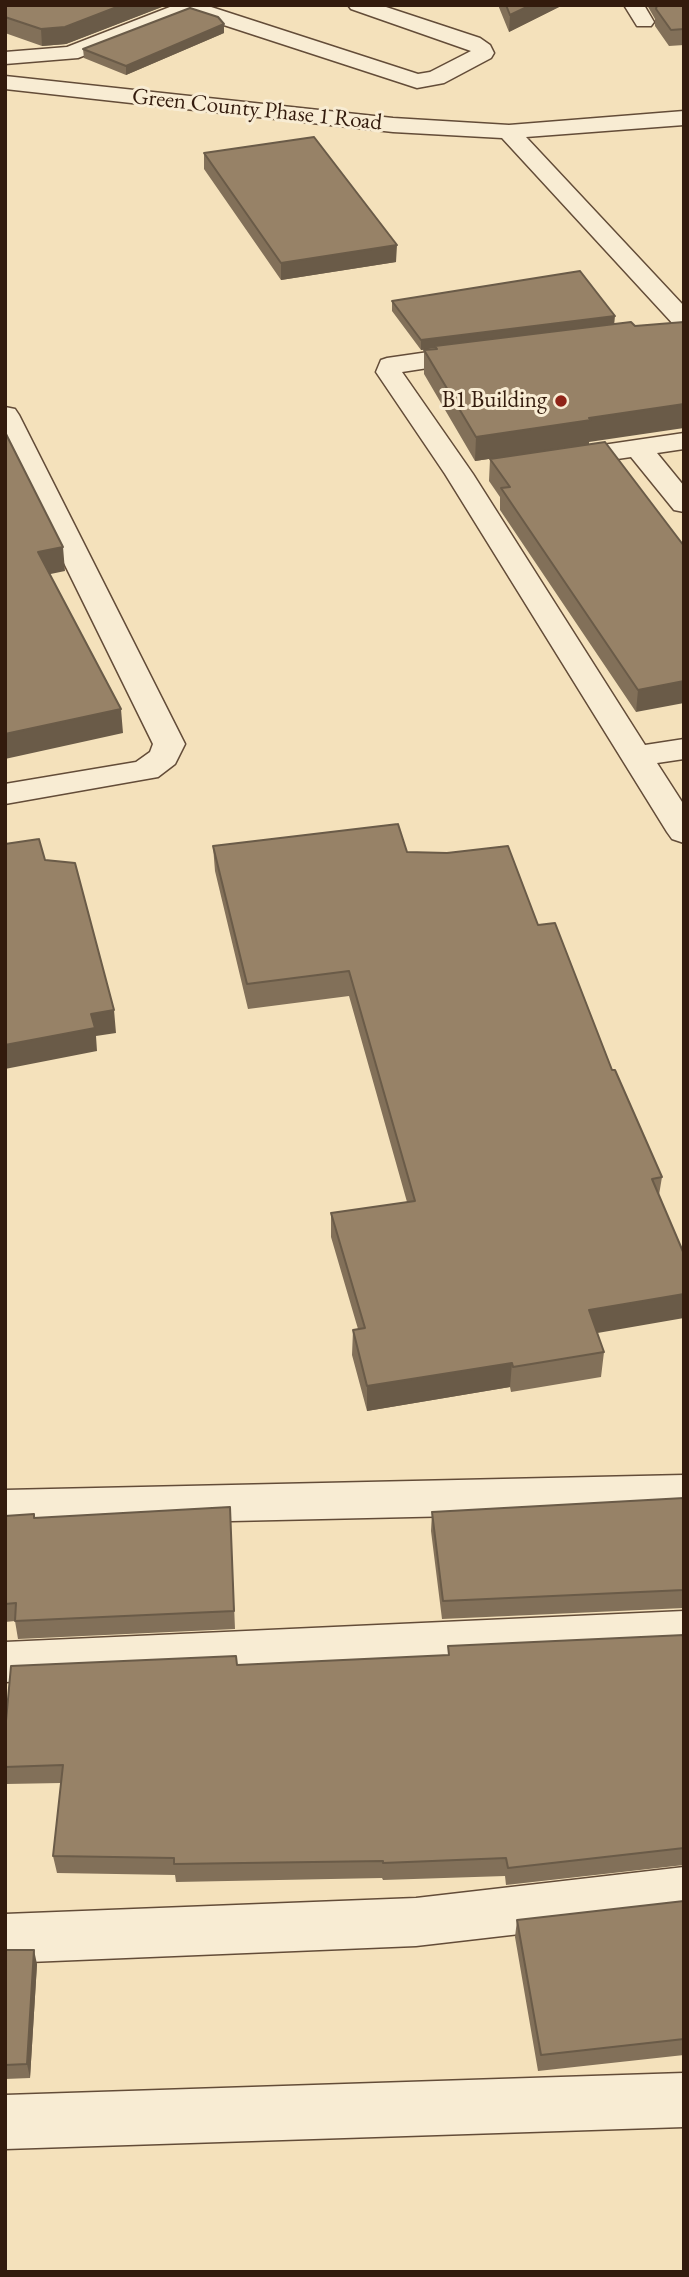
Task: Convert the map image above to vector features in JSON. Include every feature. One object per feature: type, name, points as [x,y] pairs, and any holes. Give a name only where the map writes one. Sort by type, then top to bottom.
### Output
[{"type":"street","points":[[5,58],[71,53],[192,6],[417,81],[436,78],[483,53],[483,49],[473,42],[358,5]]},
{"type":"street","name":"Green County Phase 1 Road","points":[[5,82],[393,125],[509,132],[684,118]]},
{"type":"street","points":[[509,132],[684,321]]},
{"type":"street","points":[[656,331],[684,328]]},
{"type":"street","points":[[504,349],[396,364],[389,369],[473,472],[684,832]]},
{"type":"street","points":[[5,415],[169,744],[164,757],[146,770],[5,794]]},
{"type":"street","points":[[542,462],[684,441]]},
{"type":"street","points":[[638,448],[684,505]]},
{"type":"street","points":[[638,756],[684,749]]},
{"type":"street","points":[[5,1508],[684,1493]]},
{"type":"street","points":[[5,1662],[684,1631]]},
{"type":"street","points":[[5,1939],[416,1922],[684,1891]]},
{"type":"street","points":[[5,2122],[684,2101]]},
{"type":"building","points":[[5,5],[122,5],[65,27],[41,29],[5,17]]},
{"type":"building","points":[[506,5],[531,5],[510,15]]},
{"type":"building","points":[[657,5],[684,5],[684,29],[671,30],[656,9]]},
{"type":"building","points":[[190,8],[218,17],[224,24],[126,66],[83,49]]},
{"type":"building","points":[[314,137],[397,245],[281,263],[204,153]]},
{"type":"building","points":[[580,271],[615,316],[421,340],[392,301]]},
{"type":"building","name":"B1 Building","points":[[631,322],[635,326],[684,322],[684,404],[476,437],[424,350],[437,349],[435,346]]},
{"type":"building","points":[[5,432],[63,547],[38,552],[121,709],[5,734]]},
{"type":"building","points":[[605,442],[684,546],[684,681],[638,690],[501,488],[510,487],[490,459]]},
{"type":"building","points":[[398,824],[407,852],[447,853],[508,846],[538,925],[555,923],[612,1070],[615,1070],[662,1177],[652,1179],[684,1254],[684,1294],[589,1310],[604,1352],[513,1367],[512,1363],[367,1386],[353,1330],[365,1328],[331,1213],[415,1201],[349,971],[247,984],[213,846]]},
{"type":"building","points":[[39,839],[45,860],[75,863],[114,1010],[91,1014],[95,1028],[5,1045],[5,844]]},
{"type":"building","points":[[684,1498],[684,1590],[443,1601],[432,1512]]},
{"type":"building","points":[[230,1507],[234,1611],[15,1621],[16,1603],[5,1604],[5,1516],[34,1514],[34,1518]]},
{"type":"building","points":[[684,1635],[684,1848],[508,1868],[506,1858],[383,1863],[174,1864],[174,1858],[53,1856],[63,1765],[5,1767],[11,1666],[236,1656],[237,1665],[449,1655],[448,1646]]},
{"type":"building","points":[[684,1901],[684,2039],[541,2055],[517,1920]]},
{"type":"building","points":[[5,1950],[34,1950],[27,2064],[5,2065]]},
{"type":"place","name":"B1 Building","points":[[561,401]]}]
